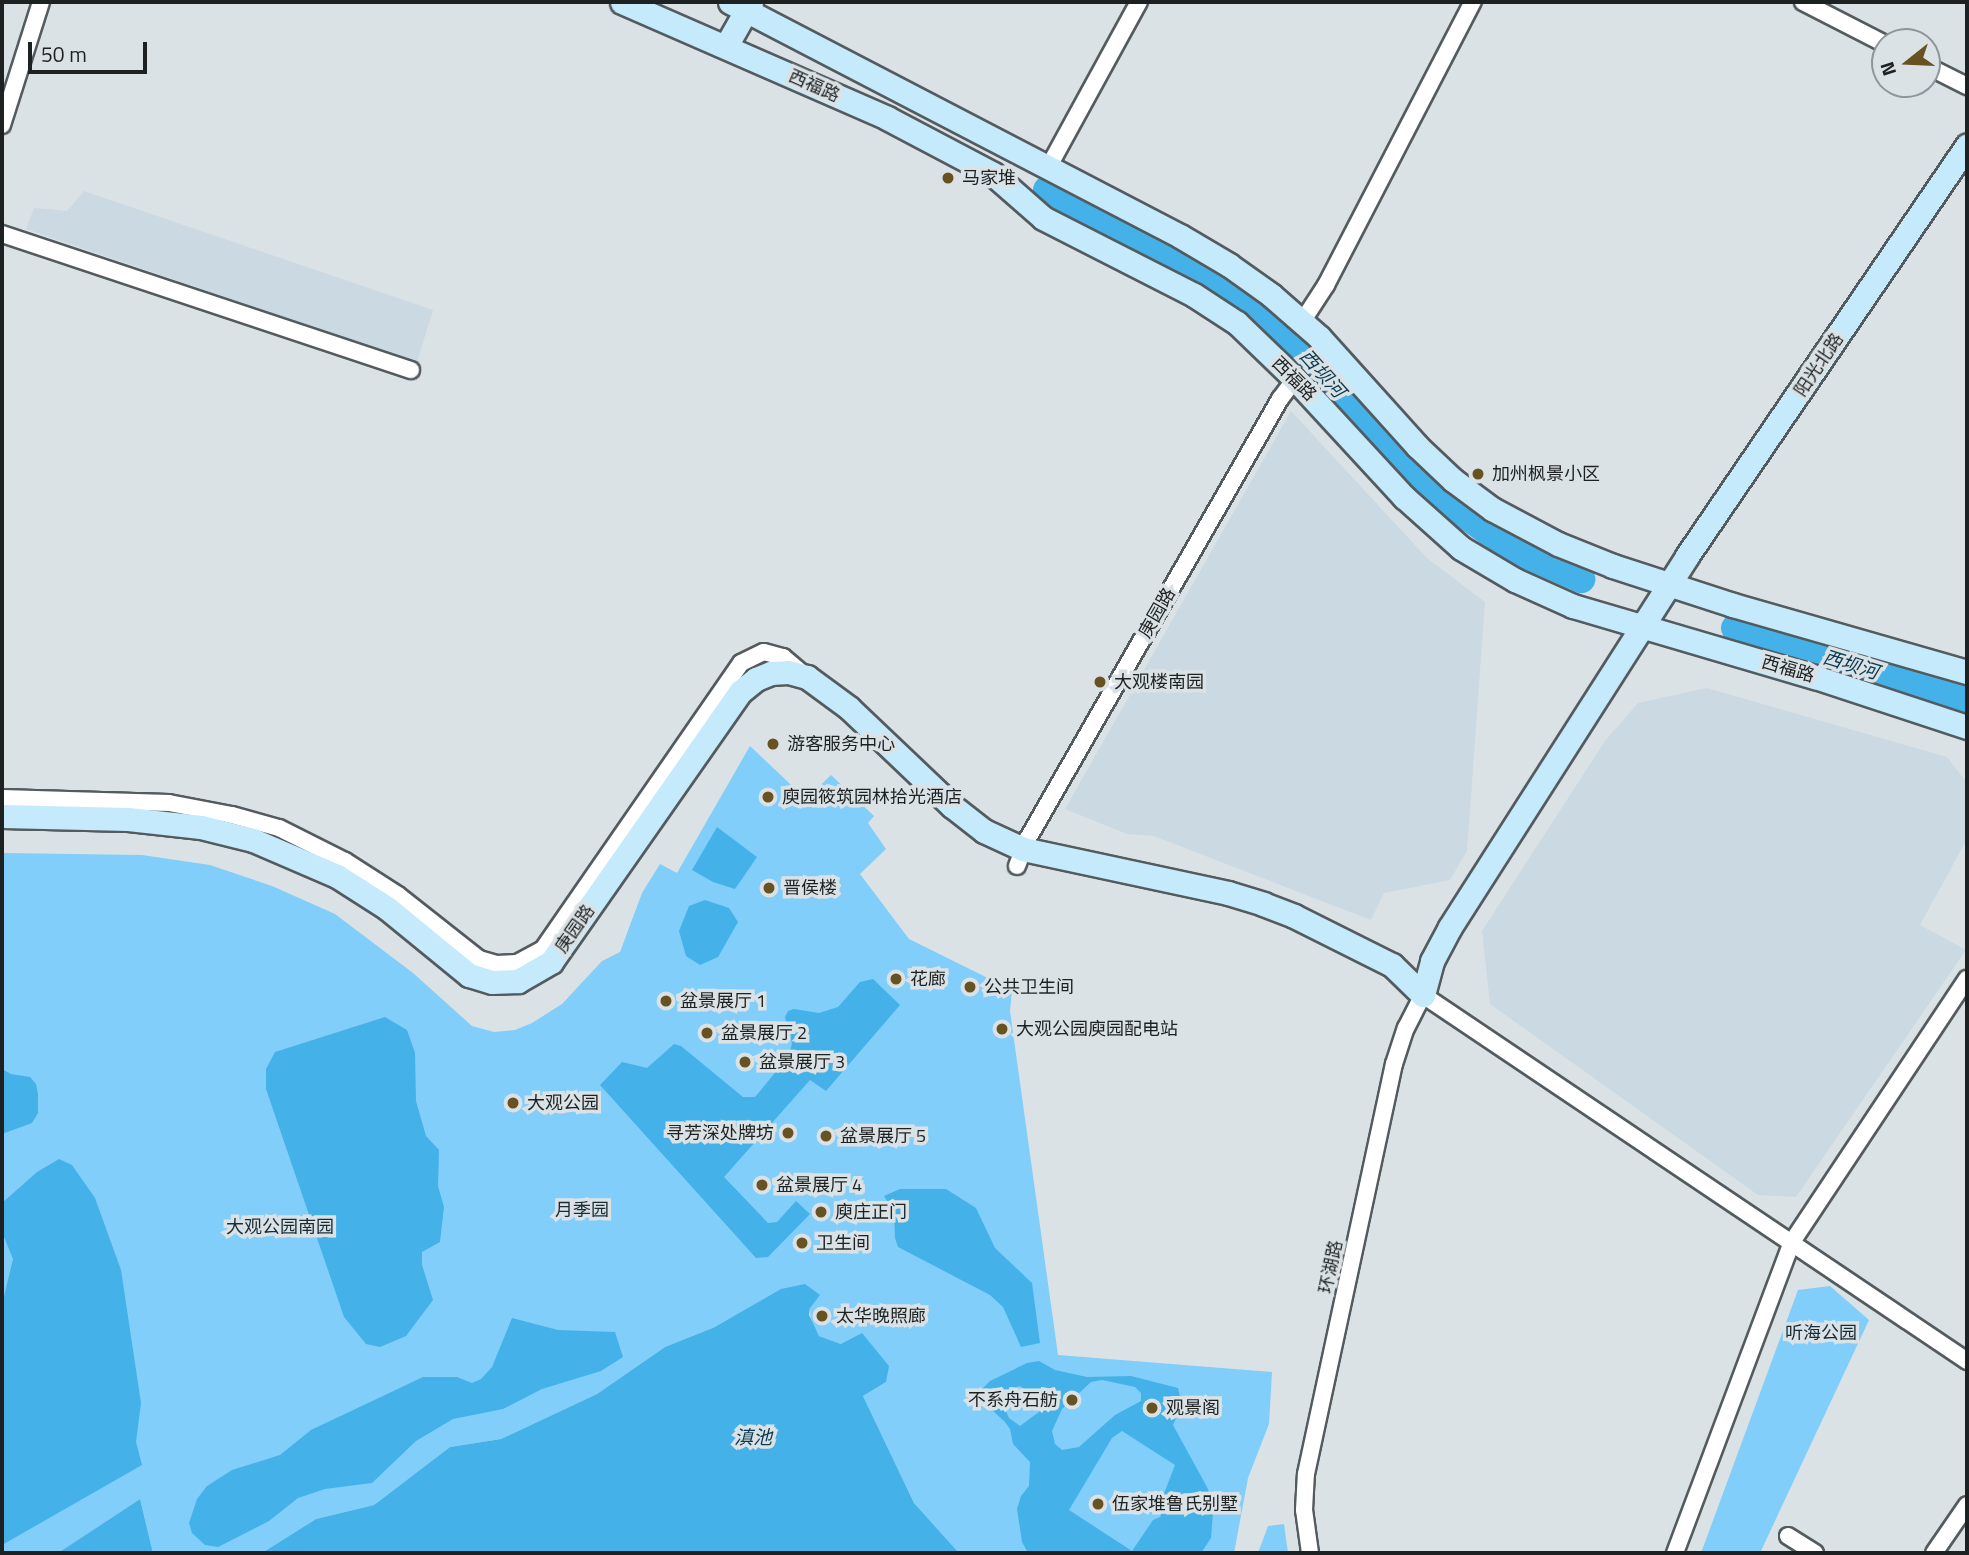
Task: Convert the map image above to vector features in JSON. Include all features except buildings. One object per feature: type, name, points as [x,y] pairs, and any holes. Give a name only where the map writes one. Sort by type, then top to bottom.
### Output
[{"type":"main road","name":"西福路","points":[[622,2],[887,118],[993,174],[1043,218],[1194,295],[1237,323],[1295,379],[1404,498],[1461,548],[1515,580],[1573,606],[1815,677],[1967,727]]},
{"type":"main road","name":"西福路","points":[[742,4],[1180,236],[1229,265],[1271,295],[1302,322],[1417,446],[1453,480],[1492,509],[1558,544],[1671,585],[1967,671]]},
{"type":"main road","points":[[726,46],[742,4]]},
{"type":"main road","name":"阳光北路","points":[[1423,995],[1432,961],[1450,926],[1671,585],[1687,556],[1967,145]]},
{"type":"main road","name":"庚园路","points":[[2,816],[128,819],[201,827],[253,840],[337,876],[387,908],[469,975],[492,982],[518,981],[551,962],[740,692],[756,679],[771,673],[807,677]]},
{"type":"main road","points":[[807,677],[849,709],[952,806],[1020,858],[1228,894],[1263,904],[1294,916],[1392,965],[1423,995]]},
{"type":"street","points":[[2,125],[41,2]]},
{"type":"street","points":[[1048,168],[1139,2]]},
{"type":"street","points":[[1302,322],[1326,285],[1473,2]]},
{"type":"street","points":[[1802,2],[1871,37]]},
{"type":"street","points":[[1941,73],[1967,86]]},
{"type":"street","points":[[2,234],[411,370]]},
{"type":"street","name":"庚园路","points":[[1020,858],[1280,399],[1295,379]]},
{"type":"street","points":[[2,798],[169,803],[233,815],[279,828],[345,861],[398,895],[479,959],[507,965],[527,960],[542,949],[741,663],[764,652],[783,657],[807,677]]},
{"type":"street","points":[[1675,1553],[1792,1242],[1967,979]]},
{"type":"street","points":[[1423,995],[1967,1361]]},
{"type":"street","name":"环湖路","points":[[1310,1553],[1304,1510],[1306,1474],[1394,1064],[1406,1028],[1423,995]]},
{"type":"street","points":[[1934,1553],[1967,1505]]},
{"type":"street","points":[[1788,1536],[1815,1553]]},
{"type":"shaded area","points":[[84,191],[433,310],[417,362],[26,229],[34,208],[67,211]]},
{"type":"shaded area","points":[[1291,411],[1427,558],[1485,602],[1467,851],[1450,880],[1384,893],[1371,920],[1154,836],[1127,834],[1065,809]]},
{"type":"shaded area","points":[[1707,688],[1947,757],[1967,783],[1967,839],[1920,925],[1966,950],[1796,1197],[1758,1195],[1490,1004],[1482,931],[1605,741],[1638,703]]},
{"type":"green space","name":"大观公园南园","points":[[750,746],[806,799],[831,775],[874,816],[868,823],[886,849],[860,874],[909,939],[1012,990],[1010,1011],[1058,1355],[1272,1372],[1269,1424],[1248,1478],[1234,1553],[959,1553],[914,1503],[863,1396],[886,1382],[856,1339],[841,1344],[819,1336],[811,1323],[810,1308],[715,1327],[665,1347],[597,1394],[501,1439],[450,1447],[374,1505],[316,1519],[262,1553],[153,1553],[140,1499],[58,1553],[2,1553],[2,853],[142,855],[210,865],[272,886],[335,914],[413,973],[472,1026],[494,1032],[515,1030],[532,1023],[562,1004],[602,961],[620,952],[642,893],[660,864],[677,873]]},
{"type":"green space","name":"听海公园","points":[[1830,1286],[1869,1320],[1760,1553],[1701,1553],[1798,1290]]},
{"type":"green space","points":[[1284,1524],[1288,1553],[1258,1553],[1268,1526]]},
{"type":"water","points":[[717,827],[757,857],[735,889],[713,882],[692,870]]},
{"type":"water","points":[[705,900],[729,908],[738,922],[718,957],[700,965],[686,956],[679,931],[689,906]]},
{"type":"water","points":[[873,979],[900,1005],[826,1091],[810,1080],[724,1177],[768,1223],[777,1222],[796,1201],[810,1214],[768,1257],[756,1258],[600,1085],[622,1062],[647,1068],[674,1044],[681,1046],[743,1097],[755,1097],[789,1056],[792,1043],[785,1017],[788,1011],[794,1009],[819,1013],[838,1007],[860,982]]},
{"type":"water","points":[[385,1017],[407,1030],[415,1053],[416,1101],[426,1136],[439,1150],[438,1186],[444,1207],[440,1242],[422,1252],[422,1265],[433,1300],[406,1336],[380,1347],[366,1344],[344,1317],[266,1089],[266,1069],[275,1052]]},
{"type":"water","points":[[2,1069],[11,1074],[30,1077],[36,1084],[38,1113],[32,1123],[2,1134]]},
{"type":"water","points":[[59,1159],[72,1165],[95,1198],[121,1270],[141,1403],[136,1442],[142,1465],[2,1545],[2,1305],[13,1259],[2,1232],[2,1203],[37,1172]]},
{"type":"water","points":[[900,1189],[946,1189],[976,1208],[995,1248],[1032,1283],[1040,1343],[1021,1347],[1003,1307],[990,1295],[898,1247],[894,1212],[884,1196]]},
{"type":"water","name":"滇池","points":[[805,1284],[820,1295],[810,1308],[809,1315],[819,1336],[841,1344],[862,1333],[889,1366],[886,1382],[863,1396],[914,1503],[959,1553],[262,1553],[316,1519],[374,1505],[450,1447],[501,1439],[597,1394],[665,1347],[715,1327],[781,1289]]},
{"type":"water","points":[[512,1318],[558,1330],[615,1332],[623,1357],[601,1371],[542,1389],[503,1409],[453,1419],[416,1441],[372,1483],[325,1489],[298,1498],[269,1521],[218,1547],[205,1545],[192,1533],[189,1523],[197,1499],[207,1486],[232,1470],[280,1455],[311,1430],[423,1377],[457,1377],[472,1383],[481,1379],[492,1367]]},
{"type":"water","points":[[1039,1361],[1055,1370],[1087,1377],[1131,1376],[1178,1388],[1182,1405],[1173,1425],[1208,1489],[1213,1513],[1211,1538],[1201,1553],[1028,1553],[1022,1542],[1017,1509],[1021,1496],[1029,1486],[1030,1462],[1013,1444],[1010,1429],[1005,1422],[976,1395],[990,1381],[1027,1363]],"holes":[[[1102,1380],[1135,1387],[1141,1393],[1141,1401],[1115,1415],[1079,1447],[1062,1450],[1055,1444],[1052,1431],[1062,1409],[1091,1382]],[[1020,1386],[1037,1398],[1049,1392],[1055,1400],[1020,1426],[1009,1418],[1002,1402],[1007,1390]],[[1122,1431],[1175,1465],[1162,1499],[1165,1505],[1160,1517],[1153,1520],[1132,1551],[1069,1510],[1112,1438]]]},
{"type":"water","points":[[140,1499],[153,1553],[58,1553]]},
{"type":"waterway","name":"西坝河","points":[[1047,190],[1201,272],[1255,307],[1297,344],[1417,476],[1450,504],[1511,548],[1581,579]]},
{"type":"waterway","name":"西坝河","points":[[1735,628],[1967,699]]},
{"type":"place","name":"马家堆","points":[[948,178]]},
{"type":"place","name":"加州枫景小区","points":[[1478,474]]},
{"type":"place","name":"大观楼南园","points":[[1100,682]]},
{"type":"place","name":"游客服务中心","points":[[773,744]]},
{"type":"place","name":"庾园筱筑园林拾光酒店","points":[[768,797]]},
{"type":"place","name":"晋侯楼","points":[[769,888]]},
{"type":"place","name":"花廊","points":[[896,979]]},
{"type":"place","name":"公共卫生间","points":[[970,987]]},
{"type":"place","name":"盆景展厅 1","points":[[666,1001]]},
{"type":"place","name":"大观公园庾园配电站","points":[[1002,1029]]},
{"type":"place","name":"盆景展厅 2","points":[[707,1033]]},
{"type":"place","name":"盆景展厅 3","points":[[745,1062]]},
{"type":"place","name":"大观公园","points":[[513,1103]]},
{"type":"place","name":"寻芳深处牌坊","points":[[788,1133]]},
{"type":"place","name":"盆景展厅 5","points":[[826,1136]]},
{"type":"place","name":"盆景展厅 4","points":[[762,1185]]},
{"type":"place","name":"庾庄正门","points":[[821,1212]]},
{"type":"place","name":"卫生间","points":[[802,1243]]},
{"type":"place","name":"太华晚照廊","points":[[822,1316]]},
{"type":"place","name":"不系舟石舫","points":[[1072,1400]]},
{"type":"place","name":"观景阁","points":[[1152,1408]]},
{"type":"place","name":"伍家堆鲁氏别墅","points":[[1098,1504]]},
{"type":"park label","name":"月季园","points":[[582,1210]]}]
